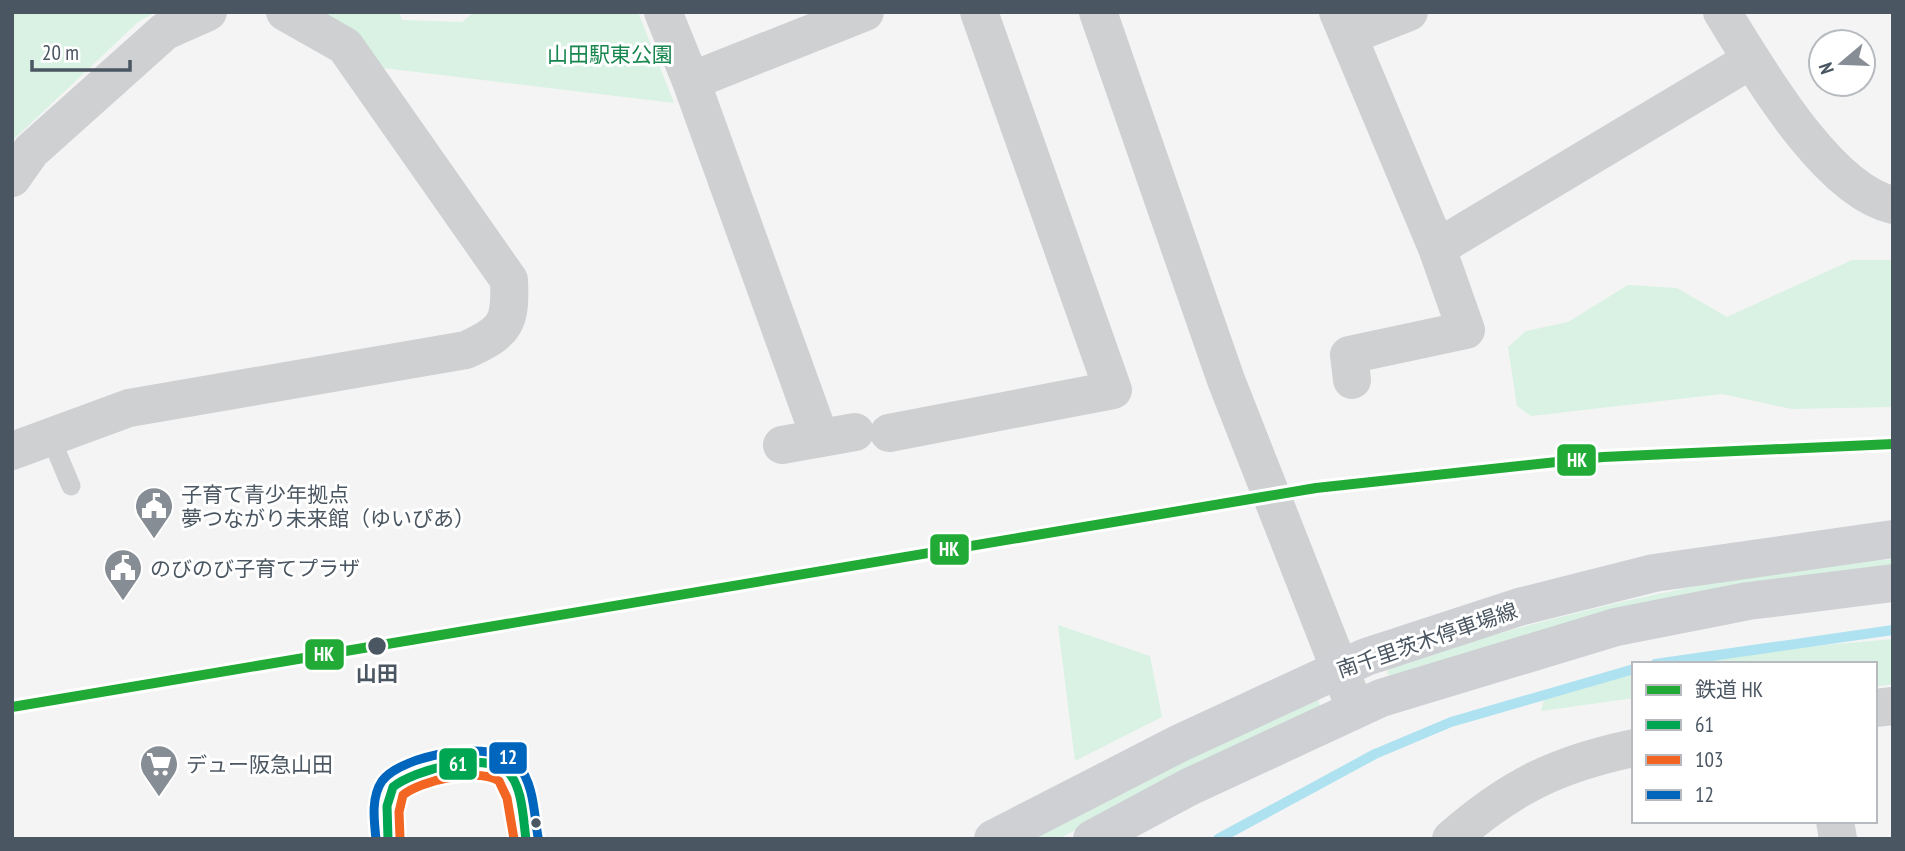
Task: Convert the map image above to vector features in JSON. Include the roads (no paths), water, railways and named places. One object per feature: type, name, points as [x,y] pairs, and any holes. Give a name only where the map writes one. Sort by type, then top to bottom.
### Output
[{"type":"main road","name":"南千里茨木停車場線","points":[[993,839],[1180,743],[1366,657],[1519,607],[1654,573],[1893,539]]},
{"type":"main road","name":"南千里茨木停車場線","points":[[1092,839],[1189,787],[1355,708],[1492,663],[1616,627],[1748,601],[1893,583]]},
{"type":"street","points":[[12,178],[32,151],[165,31],[208,12]]},
{"type":"street","points":[[12,452],[129,408],[466,349],[493,338],[510,311],[509,280],[345,46],[285,12]]},
{"type":"street","points":[[663,12],[691,81],[855,434]]},
{"type":"street","points":[[691,81],[865,12]]},
{"type":"street","points":[[782,445],[1113,390],[979,12]]},
{"type":"street","points":[[1097,12],[1226,380],[1355,708]]},
{"type":"street","points":[[1352,380],[1349,355],[1466,330],[1437,248],[1343,24],[1409,12]]},
{"type":"street","points":[[1722,12],[1814,162],[1868,196],[1893,205]]},
{"type":"street","points":[[1437,248],[1751,60]]},
{"type":"street","points":[[1451,839],[1481,812],[1531,781],[1581,759],[1632,748]]},
{"type":"lane","points":[[50,436],[71,486]]},
{"type":"lane","points":[[388,839],[387,802],[394,785],[402,778],[418,772],[484,761],[498,764],[509,773],[517,789],[526,839]]},
{"type":"waterway","points":[[1669,662],[1893,630]]},
{"type":"waterway","points":[[1218,839],[1375,754],[1451,722],[1632,670]]},
{"type":"rail line","name":"HK","points":[[12,707],[1316,488],[1603,457],[1893,444]]},
{"type":"place","name":"子育て青少年拠点 夢つながり未来館（ゆいぴあ）","points":[[154,540]]},
{"type":"place","name":"のびのび子育てプラザ","points":[[123,602]]},
{"type":"place","name":"山田","points":[[377,646]]},
{"type":"place","name":"デュー阪急山田","points":[[159,798]]},
{"type":"park label","name":"山田駅東公園","points":[[610,54]]}]
